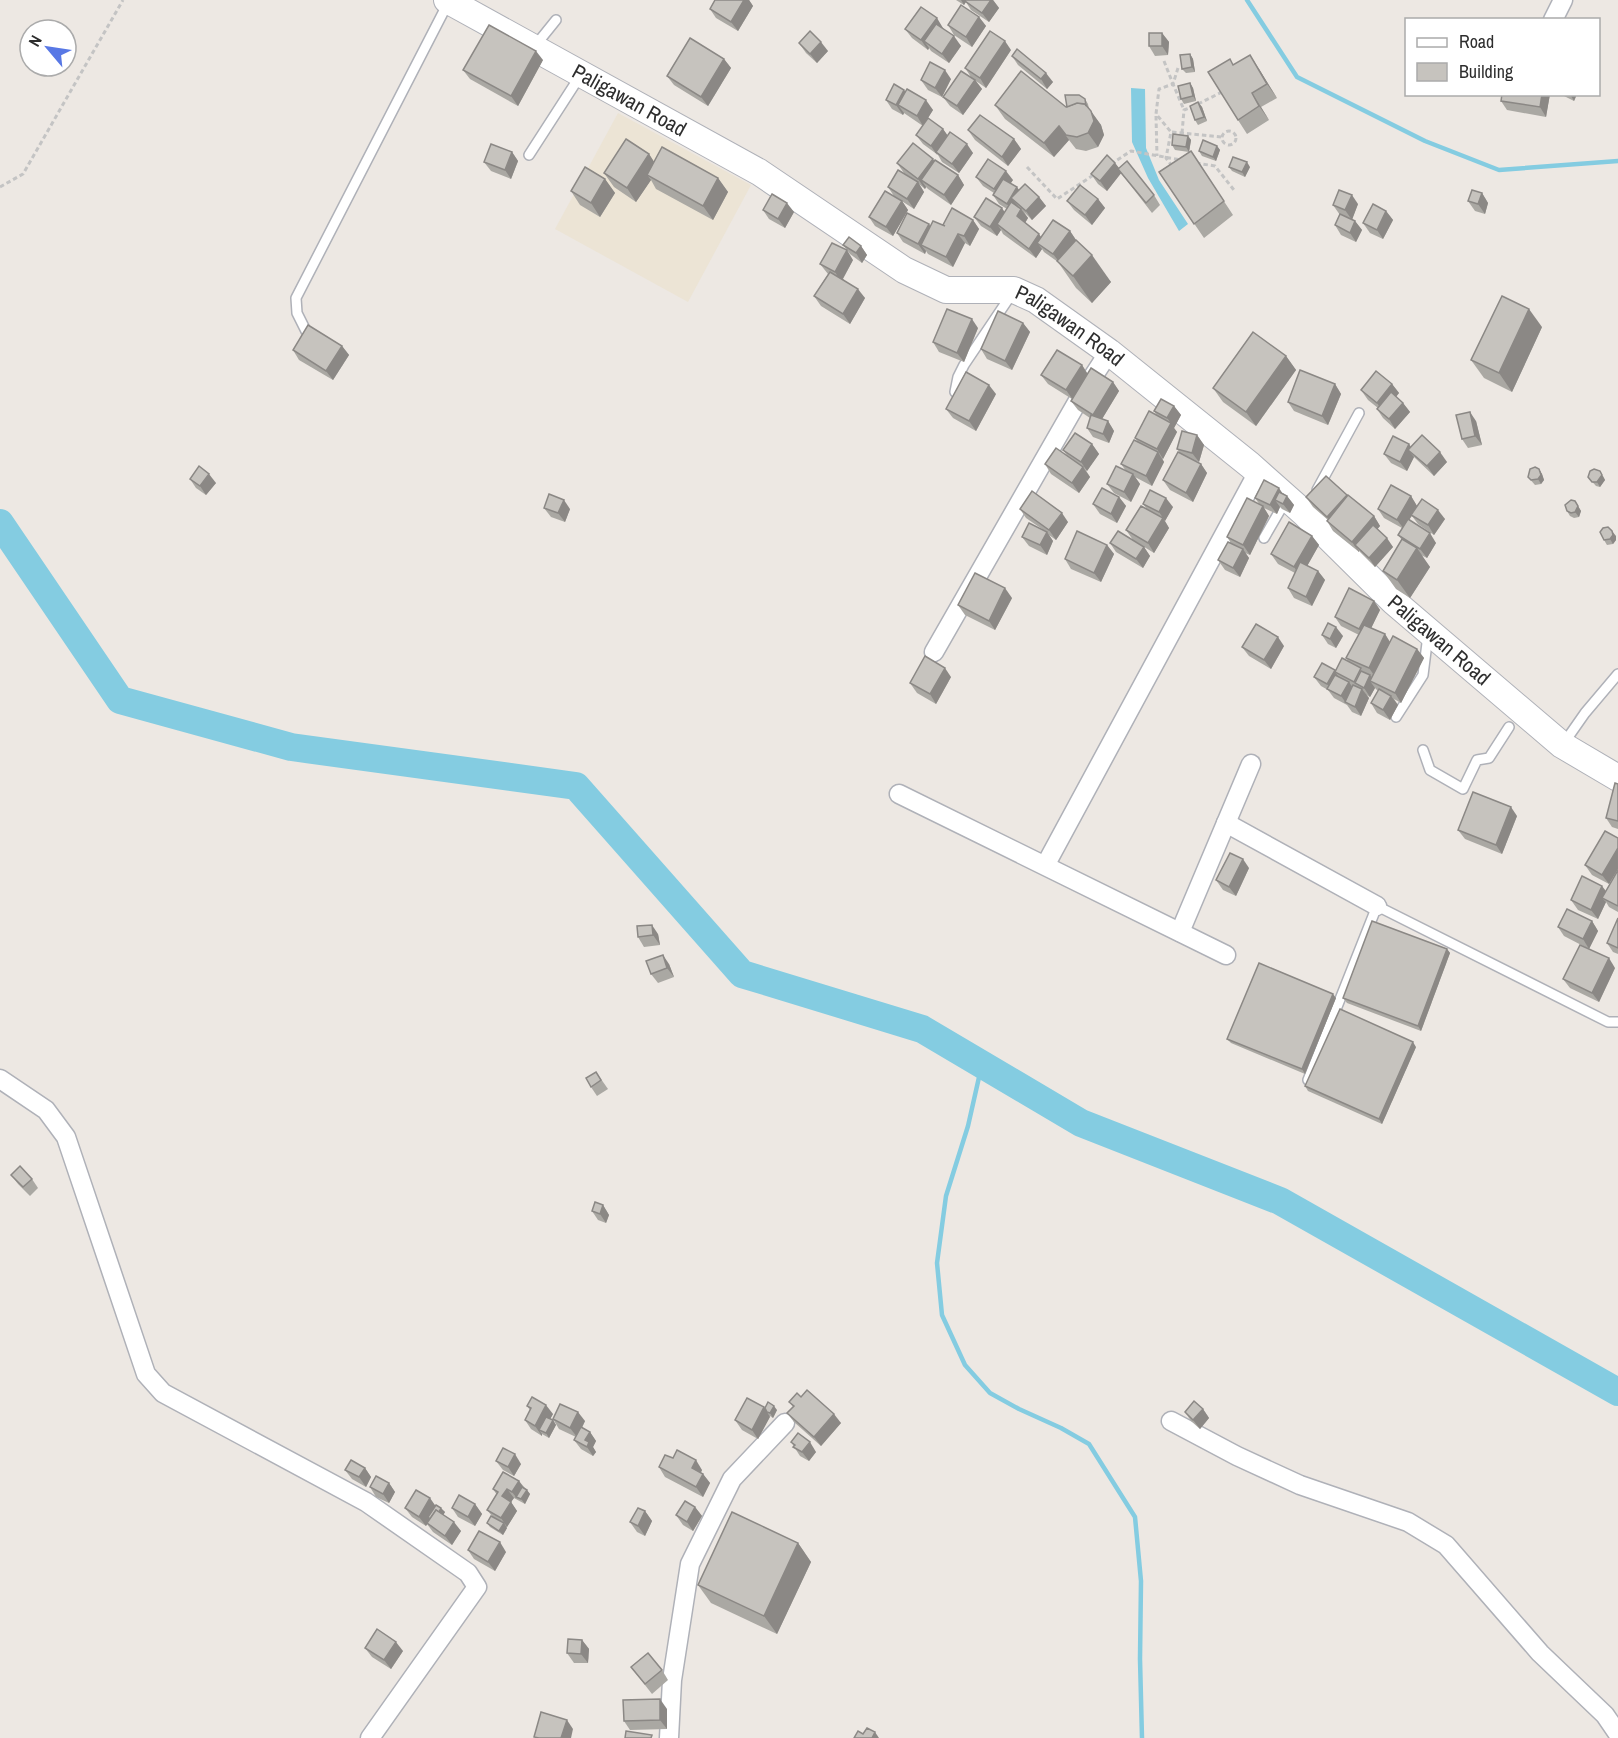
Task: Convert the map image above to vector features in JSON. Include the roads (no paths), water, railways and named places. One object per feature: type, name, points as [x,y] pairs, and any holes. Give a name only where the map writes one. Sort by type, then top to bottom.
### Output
[{"type":"street","name":"Paligawan Road","points":[[449,0],[759,172],[904,270],[946,290],[1014,290],[1036,300],[1109,352],[1258,472],[1393,601],[1429,631],[1514,718],[1618,778]]},
{"type":"street","points":[[1554,18],[1563,0]]},
{"type":"street","points":[[934,652],[1083,392],[1109,352]]},
{"type":"street","points":[[1046,864],[1258,472]]},
{"type":"street","points":[[1180,932],[1251,764]]},
{"type":"street","points":[[899,794],[1046,864],[1226,955]]},
{"type":"street","points":[[1226,823],[1377,906]]},
{"type":"street","points":[[0,1079],[46,1110],[66,1137],[146,1374],[163,1393],[366,1502],[468,1573],[477,1587],[370,1738]]},
{"type":"street","points":[[1171,1421],[1300,1485],[1408,1522],[1446,1545],[1540,1653],[1605,1715],[1618,1734]]},
{"type":"street","points":[[669,1738],[672,1680],[690,1564],[732,1479],[785,1423]]},
{"type":"lane","points":[[306,331],[297,313],[296,298],[449,0]]},
{"type":"lane","points":[[533,48],[556,20]]},
{"type":"lane","points":[[529,155],[581,74]]},
{"type":"lane","points":[[955,392],[958,377],[964,365],[1014,290]]},
{"type":"lane","points":[[1264,538],[1296,506],[1359,413]]},
{"type":"lane","points":[[1396,717],[1423,675],[1429,631]]},
{"type":"lane","points":[[1562,745],[1618,674]]},
{"type":"lane","points":[[1423,750],[1430,770],[1462,789],[1477,760],[1489,758],[1514,718]]},
{"type":"lane","points":[[1308,1080],[1377,906],[1608,1022],[1618,1022]]},
{"type":"water","points":[[1131,88],[1145,89],[1146,148],[1159,180],[1188,224],[1179,231],[1148,178],[1132,142]]},
{"type":"waterway","points":[[1247,0],[1297,77],[1425,141],[1499,170],[1618,161]]},
{"type":"waterway","points":[[0,523],[120,700],[291,747],[576,786],[742,974],[922,1029],[1081,1123],[1280,1201],[1618,1392]]},
{"type":"waterway","points":[[982,1064],[968,1126],[946,1196],[937,1263],[942,1315],[965,1365],[990,1393],[1089,1444],[1135,1517],[1141,1581],[1142,1738]]}]
